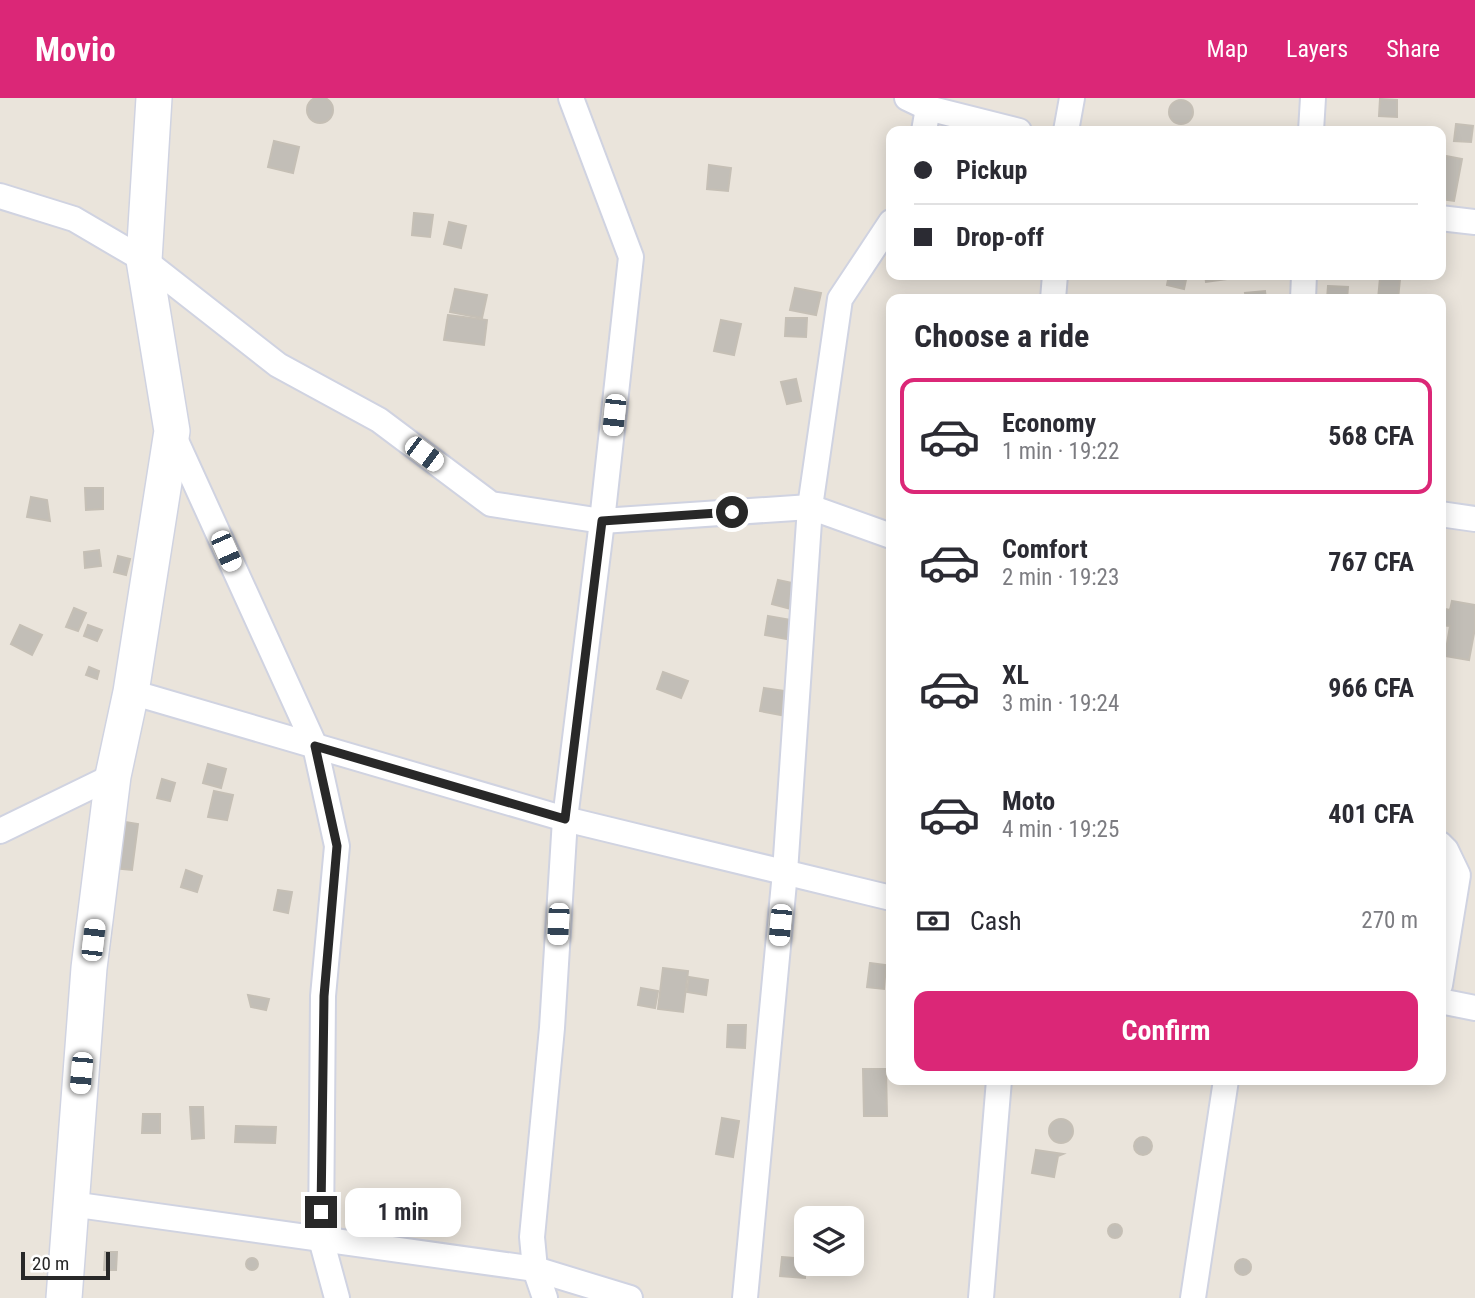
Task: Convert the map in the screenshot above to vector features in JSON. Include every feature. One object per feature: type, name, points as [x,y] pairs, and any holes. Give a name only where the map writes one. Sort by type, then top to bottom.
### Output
[{"type":"main road","points":[[64,1298],[89,968],[113,776],[131,692],[172,431],[144,260],[153,98]]},
{"type":"street","points":[[545,1298],[535,1269],[532,1237],[552,1028],[565,819],[631,257],[571,98]]},
{"type":"street","points":[[1067,126],[1072,98]]},
{"type":"street","points":[[1311,126],[1312,98]]},
{"type":"street","points":[[920,112],[993,126]]},
{"type":"street","points":[[0,196],[74,219],[144,260],[278,365],[379,420],[491,504],[602,521],[810,507],[886,534]]},
{"type":"street","points":[[1446,219],[1475,222]]},
{"type":"street","points":[[745,1298],[785,872],[810,507],[840,299],[886,230]]},
{"type":"street","points":[[172,431],[315,746],[337,846],[324,996],[321,1240],[337,1298]]},
{"type":"street","points":[[1446,515],[1475,519]]},
{"type":"street","points":[[131,692],[565,819],[886,897]]},
{"type":"street","points":[[0,831],[113,776]]},
{"type":"street","points":[[1446,850],[1458,875],[1446,948]]},
{"type":"street","points":[[1446,1002],[1475,1008]]},
{"type":"street","points":[[981,1298],[999,1085]]},
{"type":"street","points":[[1192,1298],[1225,1085]]},
{"type":"street","points":[[71,1204],[535,1269],[630,1298]]},
{"type":"building","points":[[320,97],[329,101],[333,110],[329,119],[320,123],[311,119],[307,110],[311,101]]},
{"type":"building","points":[[1380,99],[1397,100],[1397,117],[1379,116]]},
{"type":"building","points":[[1181,100],[1190,103],[1193,112],[1190,121],[1181,124],[1172,121],[1169,112],[1172,103]]},
{"type":"building","points":[[1456,124],[1473,126],[1471,142],[1454,141]]},
{"type":"building","points":[[274,141],[299,147],[293,173],[268,167]]},
{"type":"building","points":[[1446,156],[1462,159],[1454,201],[1446,200]]},
{"type":"building","points":[[709,165],[731,168],[728,191],[707,189]]},
{"type":"building","points":[[414,213],[433,215],[430,237],[412,235]]},
{"type":"building","points":[[449,222],[466,226],[461,248],[444,244]]},
{"type":"building","points":[[1168,280],[1186,280],[1184,289],[1167,285]]},
{"type":"building","points":[[1380,280],[1400,280],[1398,294],[1378,294]]},
{"type":"building","points":[[1328,286],[1348,287],[1347,294],[1327,294]]},
{"type":"building","points":[[795,288],[821,293],[816,315],[790,310]]},
{"type":"building","points":[[455,289],[487,295],[482,318],[450,312]]},
{"type":"building","points":[[1265,291],[1265,294],[1245,294]]},
{"type":"building","points":[[448,315],[487,320],[484,345],[444,340]]},
{"type":"building","points":[[786,318],[807,318],[806,337],[785,336]]},
{"type":"building","points":[[721,320],[741,324],[734,355],[714,351]]},
{"type":"building","points":[[796,379],[801,401],[787,404],[781,382]]},
{"type":"building","points":[[85,488],[103,488],[103,509],[86,510]]},
{"type":"building","points":[[31,497],[47,500],[50,521],[27,517]]},
{"type":"building","points":[[99,550],[101,566],[85,568],[84,552]]},
{"type":"building","points":[[118,556],[130,559],[126,575],[114,572]]},
{"type":"building","points":[[778,580],[797,584],[791,609],[772,604]]},
{"type":"building","points":[[1452,601],[1475,605],[1475,628],[1469,660],[1446,656],[1450,626],[1446,626],[1446,609],[1450,610]]},
{"type":"building","points":[[74,608],[86,613],[78,631],[66,627]]},
{"type":"building","points":[[768,616],[791,620],[787,639],[765,635]]},
{"type":"building","points":[[20,625],[42,635],[32,655],[11,644]]},
{"type":"building","points":[[88,625],[102,630],[97,641],[84,636]]},
{"type":"building","points":[[89,667],[99,671],[97,679],[86,675]]},
{"type":"building","points":[[663,672],[688,681],[681,698],[657,689]]},
{"type":"building","points":[[764,688],[785,691],[781,715],[760,711]]},
{"type":"building","points":[[208,764],[226,769],[221,788],[203,783]]},
{"type":"building","points":[[162,779],[175,783],[170,801],[157,798]]},
{"type":"building","points":[[214,791],[233,795],[227,820],[208,817]]},
{"type":"building","points":[[119,821],[138,824],[132,870],[113,868]]},
{"type":"building","points":[[186,870],[202,876],[197,892],[181,887]]},
{"type":"building","points":[[278,890],[292,892],[288,913],[274,910]]},
{"type":"building","points":[[870,963],[886,965],[884,989],[867,987]]},
{"type":"building","points":[[663,968],[688,971],[683,1012],[658,1009]]},
{"type":"building","points":[[689,977],[708,980],[706,995],[687,992]]},
{"type":"building","points":[[641,988],[658,991],[655,1008],[638,1005]]},
{"type":"building","points":[[248,995],[269,999],[266,1010],[251,1007]]},
{"type":"building","points":[[728,1025],[746,1025],[745,1048],[727,1047]]},
{"type":"building","points":[[863,1069],[886,1069],[887,1116],[864,1116]]},
{"type":"building","points":[[190,1107],[203,1107],[204,1138],[192,1139]]},
{"type":"building","points":[[143,1114],[160,1114],[160,1133],[142,1133]]},
{"type":"building","points":[[722,1118],[739,1121],[733,1157],[716,1154]]},
{"type":"building","points":[[1061,1119],[1070,1122],[1073,1131],[1070,1140],[1061,1143],[1052,1140],[1049,1131],[1052,1122]]},
{"type":"building","points":[[236,1126],[276,1127],[275,1143],[235,1142]]},
{"type":"building","points":[[1143,1137],[1149,1140],[1152,1146],[1149,1152],[1143,1155],[1137,1152],[1134,1146],[1137,1140]]},
{"type":"building","points":[[1036,1150],[1063,1154],[1058,1156],[1054,1177],[1032,1173]]},
{"type":"building","points":[[1112,1224],[1118,1224],[1122,1231],[1118,1238],[1112,1238],[1108,1234],[1108,1228]]},
{"type":"building","points":[[105,1252],[117,1252],[116,1270],[104,1270]]},
{"type":"building","points":[[782,1257],[794,1258],[794,1276],[805,1276],[805,1278],[780,1276]]},
{"type":"building","points":[[247,1259],[257,1259],[257,1269],[247,1269]]},
{"type":"building","points":[[1243,1259],[1249,1261],[1249,1273],[1243,1275],[1237,1273],[1235,1267],[1237,1261]]},
{"type":"route","points":[[321,1212],[324,996],[337,846],[315,746],[565,819],[602,521],[732,512]]}]
